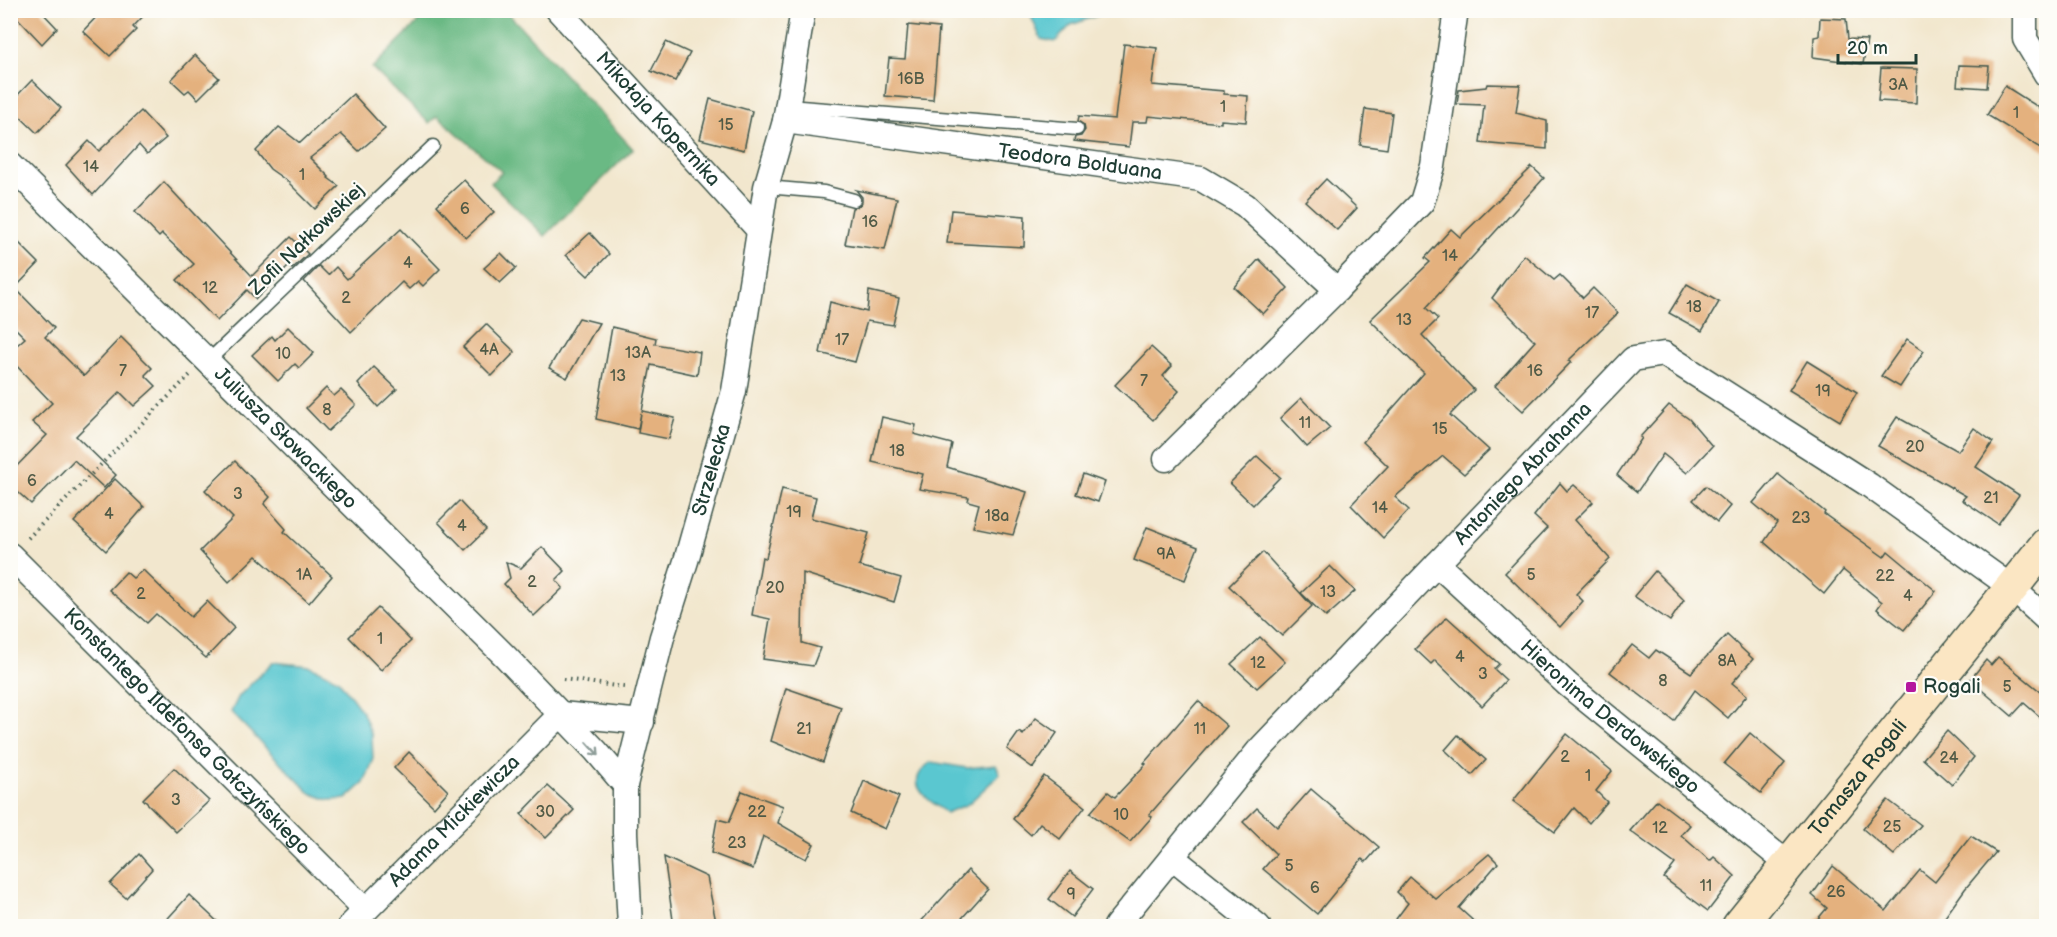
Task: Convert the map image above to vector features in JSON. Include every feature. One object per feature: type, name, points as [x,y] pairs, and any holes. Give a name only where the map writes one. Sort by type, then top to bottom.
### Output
[{"type":"street","name":"Mikołaja Kopernika","points":[[558,10],[758,229]]},
{"type":"street","name":"Strzelecka","points":[[630,927],[625,785],[662,637],[734,391],[758,229],[766,187],[786,113],[803,10]]},
{"type":"street","points":[[1166,459],[1337,290],[1422,202],[1433,166],[1456,10]]},
{"type":"street","points":[[2025,10],[2025,39],[2046,74]]},
{"type":"street","name":"Teodora Bolduana","points":[[786,113],[1200,179],[1245,205],[1337,290]]},
{"type":"street","name":"Juliusza Słowackiego","points":[[10,165],[201,366],[561,714],[625,785]]},
{"type":"street","name":"Antoniego Abrahama","points":[[1116,927],[1259,750],[1633,359],[1664,354],[1869,484],[2011,587],[2046,619]]},
{"type":"street","name":"Tomasza Rogali","points":[[1739,927],[2046,545]]},
{"type":"street","name":"Konstantego Ildefonsa Gałczyńskiego","points":[[11,555],[339,881],[357,918]]},
{"type":"street","name":"Hieronima Derdowskiego","points":[[1437,564],[1569,685],[1789,865]]},
{"type":"street","points":[[561,714],[642,722]]},
{"type":"street","name":"Adama Mickiewicza","points":[[357,918],[561,714]]},
{"type":"street","points":[[1172,857],[1258,927]]},
{"type":"lane","points":[[786,113],[1077,129]]},
{"type":"lane","name":"Zofii Nałkowskiej","points":[[201,366],[434,146]]},
{"type":"lane","points":[[766,187],[824,192],[854,200]]},
{"type":"path","points":[[11,555],[201,366]]},
{"type":"path","points":[[560,679],[650,689]]},
{"type":"green space","points":[[430,10],[506,11],[633,149],[545,236],[491,183],[502,172],[437,116],[429,123],[372,68]]},
{"type":"water","points":[[1035,11],[1110,11],[1071,25],[1055,42],[1041,39],[1031,16]]},
{"type":"water","points":[[273,662],[310,666],[338,679],[363,713],[372,736],[373,761],[364,783],[346,799],[329,800],[310,793],[231,712],[239,696]]},
{"type":"water","points":[[931,762],[967,768],[996,765],[1000,774],[968,804],[946,813],[925,796],[918,784],[918,777],[922,770]]},
{"type":"building","points":[[10,10],[40,10],[57,28],[42,44]]},
{"type":"building","points":[[103,10],[149,10],[133,27],[136,30],[110,56],[83,31]]},
{"type":"building","points":[[1820,18],[1846,19],[1848,39],[1867,40],[1863,64],[1813,57],[1814,37],[1819,36]]},
{"type":"building","points":[[908,25],[939,28],[933,100],[885,96],[889,58],[905,59]]},
{"type":"building","points":[[666,42],[690,53],[675,81],[651,71]]},
{"type":"building","points":[[1124,44],[1157,48],[1152,85],[1224,91],[1224,94],[1248,96],[1246,122],[1221,120],[1221,123],[1148,116],[1147,122],[1132,122],[1129,147],[1074,141],[1075,137],[1081,136],[1085,130],[1084,125],[1078,121],[1079,116],[1115,119]]},
{"type":"building","points":[[195,55],[219,78],[198,99],[189,90],[185,93],[171,80]]},
{"type":"building","points":[[1959,65],[1989,66],[1987,88],[1957,86]]},
{"type":"building","points":[[1881,68],[1917,69],[1916,103],[1878,101]]},
{"type":"building","points":[[32,80],[61,108],[37,133],[10,107],[10,103]]},
{"type":"building","points":[[1487,84],[1520,85],[1516,113],[1547,121],[1547,149],[1480,143],[1484,105],[1457,104],[1459,90],[1486,87]]},
{"type":"building","points":[[2005,86],[2046,112],[2046,151],[1987,115]]},
{"type":"building","points":[[353,94],[385,129],[359,151],[341,134],[310,158],[328,178],[339,186],[315,209],[287,181],[270,169],[256,151],[279,127],[300,143]]},
{"type":"building","points":[[710,99],[752,111],[744,150],[700,139]]},
{"type":"building","points":[[1365,109],[1392,113],[1387,149],[1360,145]]},
{"type":"building","points":[[141,111],[166,138],[147,154],[139,145],[93,195],[66,165],[89,141],[99,151]]},
{"type":"building","points":[[1532,167],[1544,178],[1426,308],[1438,319],[1422,335],[1474,390],[1450,415],[1489,450],[1464,474],[1443,456],[1395,497],[1409,510],[1383,538],[1351,505],[1388,466],[1363,442],[1424,373],[1370,320],[1430,262],[1425,258],[1451,229],[1460,237]]},
{"type":"building","points":[[1326,179],[1357,208],[1337,230],[1305,201]]},
{"type":"building","points":[[464,180],[494,212],[466,238],[437,205]]},
{"type":"building","points":[[164,182],[252,276],[291,237],[308,254],[292,269],[289,266],[256,299],[247,290],[217,321],[177,280],[194,264],[162,234],[159,237],[135,212]]},
{"type":"building","points":[[856,190],[897,198],[885,250],[845,244],[852,208],[859,206],[862,202],[862,197]]},
{"type":"building","points":[[951,210],[1025,216],[1024,247],[947,243]]},
{"type":"building","points":[[401,229],[440,269],[423,286],[418,281],[409,289],[402,282],[351,332],[304,281],[319,266],[328,275],[336,267],[347,279]]},
{"type":"building","points":[[590,233],[609,254],[588,276],[566,255]]},
{"type":"building","points":[[10,234],[39,263],[15,288],[54,328],[45,337],[84,376],[121,337],[152,368],[145,375],[156,386],[134,406],[120,392],[76,436],[116,475],[104,488],[74,460],[31,504],[10,485],[10,473],[47,435],[32,422],[52,403],[10,359],[10,351],[25,338],[10,323]]},
{"type":"building","points":[[501,253],[516,268],[500,283],[484,268]]},
{"type":"building","points":[[1524,255],[1554,280],[1560,275],[1583,298],[1593,288],[1618,313],[1568,361],[1571,362],[1523,411],[1495,386],[1535,341],[1492,298]]},
{"type":"building","points":[[1259,259],[1288,288],[1263,314],[1234,287]]},
{"type":"building","points":[[1687,284],[1719,302],[1702,331],[1669,313]]},
{"type":"building","points":[[869,291],[899,298],[893,325],[867,321],[855,362],[820,353],[830,302],[867,312]]},
{"type":"building","points":[[579,318],[599,323],[567,378],[549,368]]},
{"type":"building","points":[[486,324],[515,352],[492,376],[463,347]]},
{"type":"building","points":[[288,327],[314,353],[299,368],[295,364],[278,381],[252,355],[272,336],[275,340]]},
{"type":"building","points":[[612,327],[656,338],[655,344],[700,352],[697,375],[651,365],[642,411],[675,418],[669,439],[638,433],[641,413],[638,429],[596,419]]},
{"type":"building","points":[[1907,339],[1924,351],[1900,387],[1881,376]]},
{"type":"building","points":[[1151,347],[1172,366],[1163,376],[1179,391],[1153,420],[1115,385]]},
{"type":"building","points":[[1807,361],[1857,392],[1840,421],[1789,390]]},
{"type":"building","points":[[374,367],[397,389],[378,407],[358,384]]},
{"type":"building","points":[[326,388],[334,396],[341,390],[356,405],[328,431],[306,408]]},
{"type":"building","points":[[1301,398],[1330,428],[1307,447],[1280,418]]},
{"type":"building","points":[[1669,405],[1689,419],[1712,446],[1687,473],[1663,454],[1637,492],[1617,475],[1642,438],[1640,437]]},
{"type":"building","points":[[882,417],[916,425],[914,434],[952,444],[947,467],[1027,492],[1013,535],[973,527],[979,504],[968,501],[969,497],[919,489],[923,474],[872,462]]},
{"type":"building","points":[[1897,417],[1958,451],[1974,428],[1993,442],[1976,467],[2019,495],[1998,524],[1962,500],[1966,496],[1878,446]]},
{"type":"building","points":[[1257,456],[1280,477],[1253,505],[1230,483]]},
{"type":"building","points":[[235,461],[270,497],[264,504],[286,529],[284,532],[332,576],[309,603],[256,556],[229,582],[200,551],[233,518],[205,490]]},
{"type":"building","points":[[1083,474],[1105,482],[1098,502],[1076,494]]},
{"type":"building","points":[[1778,474],[1825,512],[1824,514],[1884,557],[1888,551],[1936,591],[1904,630],[1877,609],[1882,602],[1843,570],[1824,594],[1764,542],[1777,523],[1753,503]]},
{"type":"building","points":[[115,479],[144,507],[106,551],[74,522]]},
{"type":"building","points":[[1560,483],[1567,491],[1574,485],[1593,502],[1575,520],[1610,559],[1576,594],[1583,601],[1560,627],[1505,573],[1547,528],[1534,516]]},
{"type":"building","points":[[1706,486],[1730,506],[1717,522],[1693,500]]},
{"type":"building","points":[[782,489],[816,497],[811,518],[869,533],[859,566],[901,578],[894,602],[803,573],[802,643],[820,648],[813,666],[763,659],[770,619],[752,615],[762,557],[766,558]]},
{"type":"building","points":[[459,501],[486,530],[465,550],[438,522]]},
{"type":"building","points":[[1147,527],[1198,547],[1185,580],[1134,560]]},
{"type":"building","points":[[542,547],[565,571],[556,580],[563,588],[534,616],[504,584],[510,578],[506,562],[521,568]]},
{"type":"building","points":[[1263,552],[1312,606],[1282,636],[1229,586]]},
{"type":"building","points":[[1330,566],[1355,591],[1326,617],[1301,593]]},
{"type":"building","points":[[143,570],[191,617],[207,601],[234,628],[206,658],[156,614],[147,623],[109,590],[126,572],[133,578]]},
{"type":"building","points":[[1655,571],[1684,600],[1670,621],[1634,596]]},
{"type":"building","points":[[378,608],[411,641],[381,670],[349,637]]},
{"type":"building","points":[[1447,617],[1499,664],[1494,669],[1506,680],[1482,706],[1435,660],[1431,664],[1415,649]]},
{"type":"building","points":[[1727,635],[1753,659],[1732,683],[1747,695],[1728,718],[1695,690],[1674,721],[1610,672],[1632,645],[1649,658],[1656,650],[1691,673]]},
{"type":"building","points":[[1260,637],[1285,662],[1257,688],[1231,664]]},
{"type":"building","points":[[1998,657],[2046,696],[2046,722],[2024,703],[2012,716],[1970,680],[1986,660],[1991,665]]},
{"type":"building","points":[[786,688],[841,707],[823,762],[771,741]]},
{"type":"building","points":[[1198,701],[1227,726],[1149,815],[1152,817],[1130,842],[1090,813],[1108,792],[1115,797],[1146,764],[1144,763]]},
{"type":"building","points":[[1036,718],[1057,733],[1033,768],[1007,749],[1019,732],[1023,735]]},
{"type":"building","points":[[1947,731],[1974,757],[1952,785],[1923,759]]},
{"type":"building","points":[[1750,733],[1785,763],[1761,793],[1724,764]]},
{"type":"building","points":[[1567,734],[1612,771],[1596,791],[1607,802],[1589,823],[1574,808],[1555,832],[1513,801]]},
{"type":"building","points":[[1458,735],[1486,760],[1472,775],[1445,750]]},
{"type":"building","points":[[409,752],[448,791],[434,807],[394,768]]},
{"type":"building","points":[[174,768],[209,801],[176,832],[143,799]]},
{"type":"building","points":[[1044,776],[1085,807],[1060,839],[1040,823],[1031,835],[1013,819]]},
{"type":"building","points":[[864,781],[899,797],[885,829],[851,813]]},
{"type":"building","points":[[548,786],[574,810],[546,838],[521,814]]},
{"type":"building","points":[[1311,789],[1379,847],[1366,862],[1362,859],[1317,914],[1263,869],[1276,854],[1243,822],[1257,808],[1277,827]]},
{"type":"building","points":[[742,791],[783,806],[778,823],[814,844],[806,859],[763,836],[753,869],[711,853],[717,819],[729,822]]},
{"type":"building","points":[[1657,800],[1690,825],[1681,835],[1710,861],[1714,857],[1735,876],[1708,911],[1664,878],[1675,864],[1630,831]]},
{"type":"building","points":[[1888,800],[1921,825],[1894,855],[1863,829]]},
{"type":"building","points":[[1971,836],[1996,852],[1965,889],[1938,927],[1811,927],[1827,908],[1812,895],[1833,866],[1886,911],[1920,870],[1935,882]]},
{"type":"building","points":[[139,854],[152,869],[126,898],[110,884]]},
{"type":"building","points":[[1489,854],[1498,863],[1459,908],[1480,927],[1390,927],[1408,903],[1397,892],[1410,877],[1436,899]]},
{"type":"building","points":[[664,857],[707,877],[717,927],[674,927]]},
{"type":"building","points":[[968,870],[988,889],[954,927],[916,927]]},
{"type":"building","points":[[1070,871],[1093,889],[1072,917],[1049,899]]},
{"type":"building","points":[[189,895],[223,927],[160,927]]},
{"type":"place","name":"Rogali","points":[[1911,687]]}]
